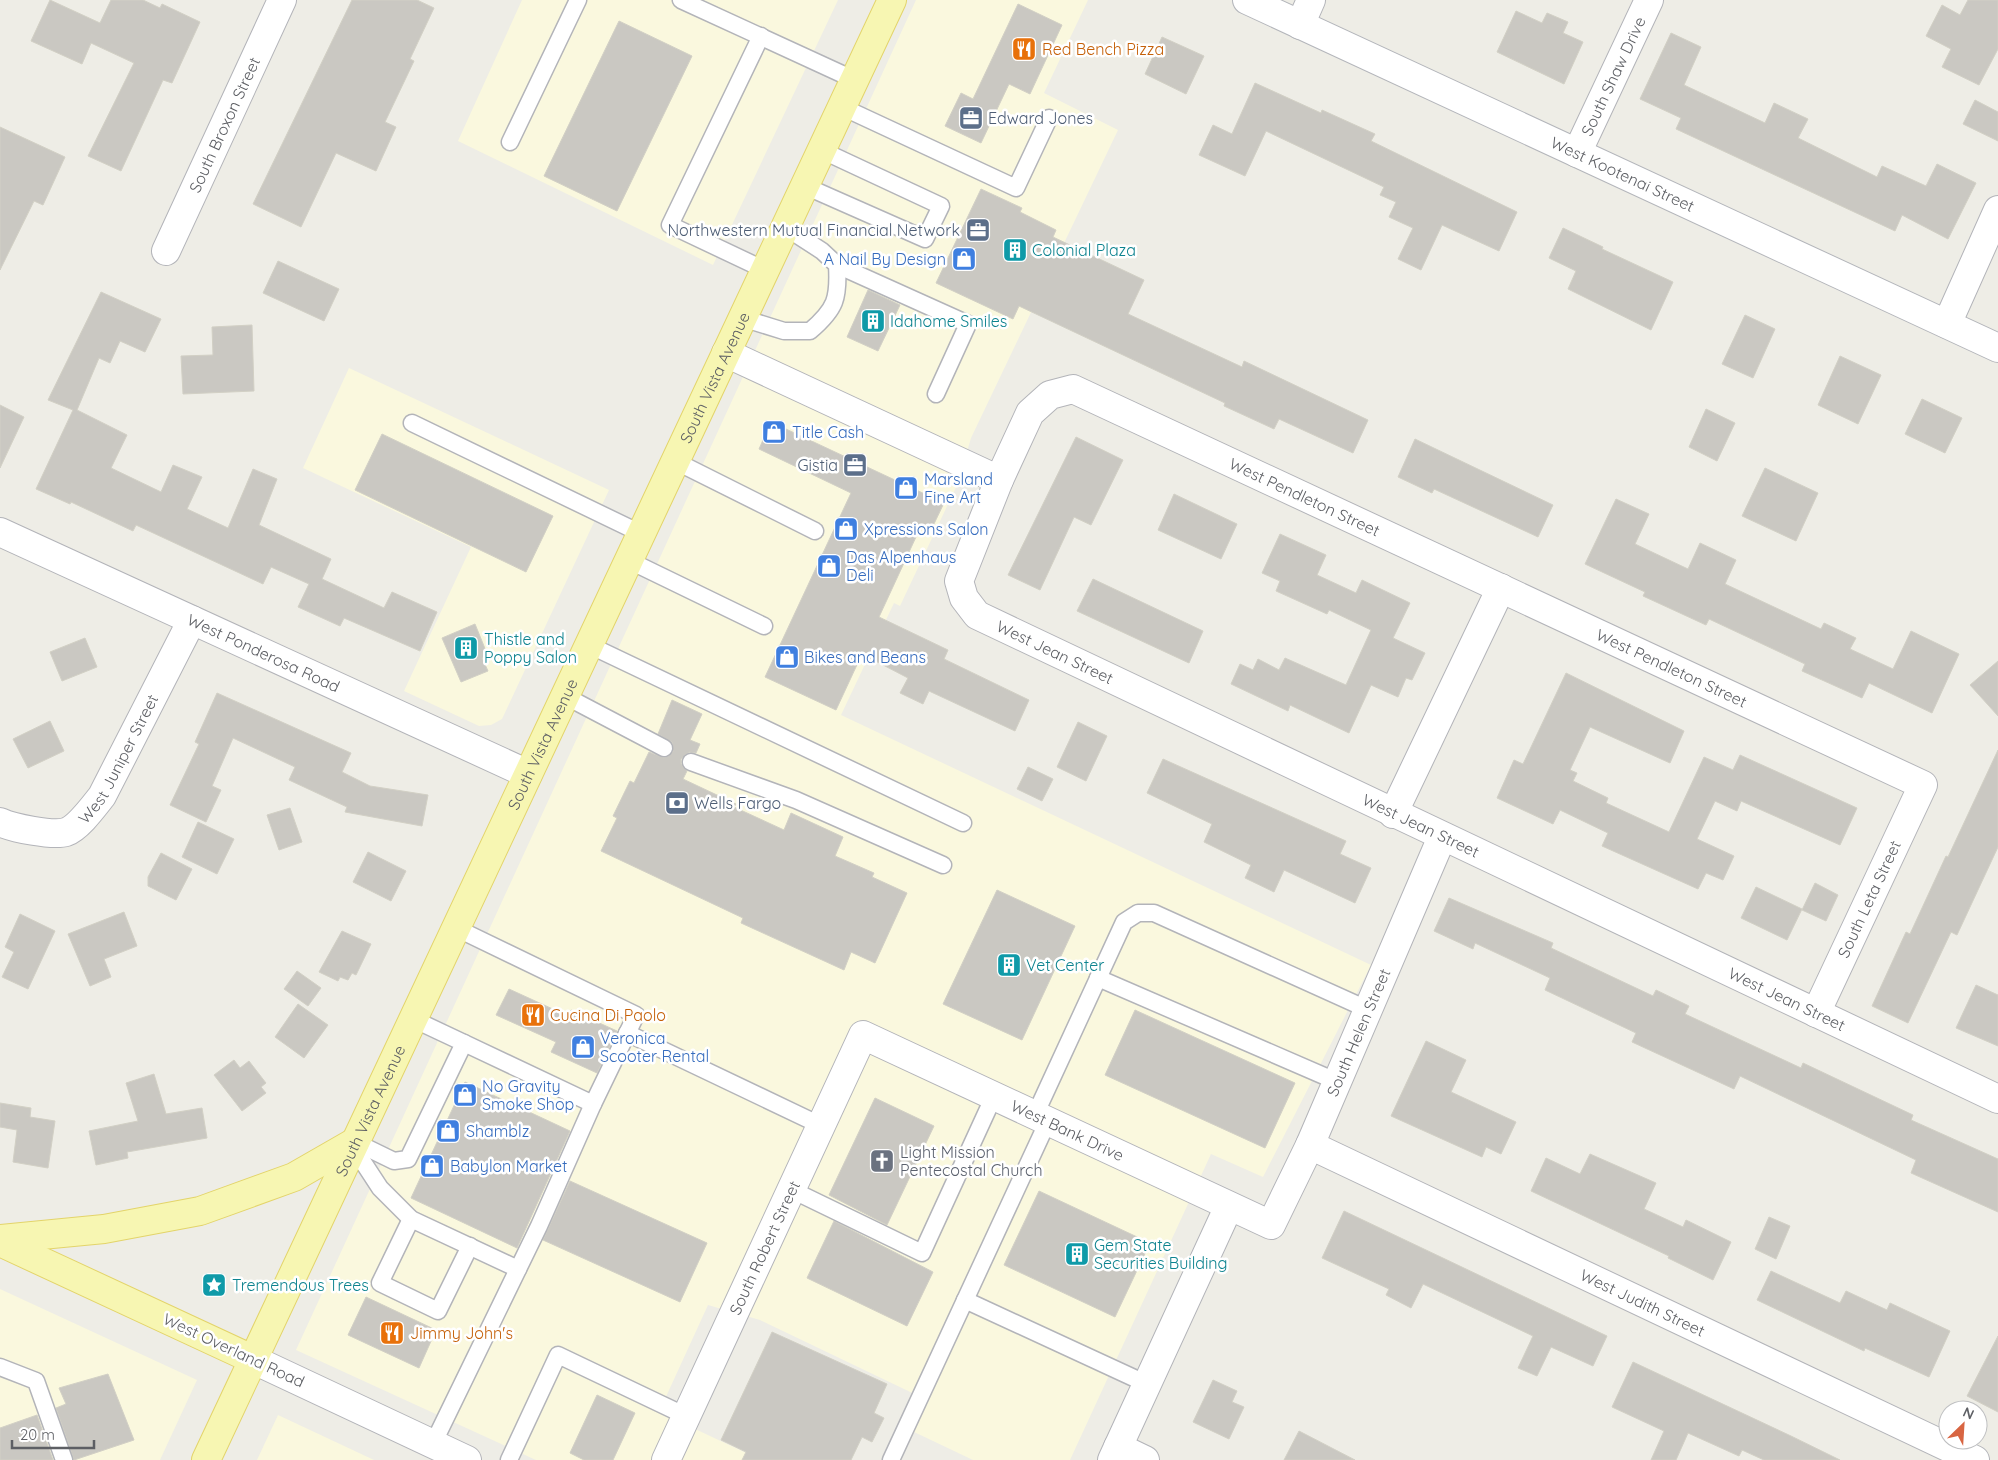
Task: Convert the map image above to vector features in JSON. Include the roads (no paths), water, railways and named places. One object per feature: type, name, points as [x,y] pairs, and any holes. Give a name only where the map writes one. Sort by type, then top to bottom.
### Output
[{"type":"main road","name":"South Vista Avenue","points":[[206,1460],[892,0]]},
{"type":"main road","points":[[0,1240],[104,1229],[200,1211],[294,1177],[355,1142]]},
{"type":"main road","name":"West Overland Road","points":[[0,1240],[252,1359]]},
{"type":"street","name":"West Kootenai Street","points":[[1247,0],[1998,348]]},
{"type":"street","points":[[1300,24],[1311,0]]},
{"type":"street","name":"South Shaw Drive","points":[[1577,153],[1649,0]]},
{"type":"street","name":"South Broxon Street","points":[[166,251],[277,2]]},
{"type":"street","points":[[1947,324],[1998,210]]},
{"type":"street","points":[[726,353],[999,480]]},
{"type":"street","name":"West Pendleton Street","points":[[999,480],[1030,413],[1050,395],[1073,389],[1923,785]]},
{"type":"street","name":"West Jean Street","points":[[999,480],[959,581],[964,598],[977,615],[1393,814],[1998,1099]]},
{"type":"street","name":"West Ponderosa Road","points":[[0,532],[528,774]]},
{"type":"street","points":[[1393,814],[1501,588]]},
{"type":"street","name":"West Juniper Street","points":[[0,822],[37,832],[66,832],[85,817],[102,796],[192,620]]},
{"type":"street","name":"South Leta Street","points":[[1816,1013],[1923,785]]},
{"type":"street","name":"South Helen Street","points":[[1271,1225],[1310,1146],[1442,837]]},
{"type":"street","name":"West Bank Drive","points":[[864,1035],[1271,1225]]},
{"type":"street","name":"South Robert Street","points":[[666,1460],[864,1035]]},
{"type":"street","name":"West Judith Street","points":[[1310,1146],[1975,1460]]},
{"type":"street","points":[[1145,1460],[1115,1454],[1229,1206]]},
{"type":"street","name":"West Overland Road","points":[[252,1359],[467,1460]]},
{"type":"lane","points":[[510,142],[578,0]]},
{"type":"lane","points":[[681,0],[855,80]]},
{"type":"lane","points":[[761,36],[670,225],[765,270]]},
{"type":"lane","points":[[842,108],[1016,188],[1049,118]]},
{"type":"lane","points":[[805,186],[926,239],[941,206],[821,150]]},
{"type":"lane","points":[[785,227],[822,251],[837,265],[968,324],[936,394]]},
{"type":"lane","points":[[742,318],[784,331],[810,331],[828,315],[839,290],[837,265]]},
{"type":"lane","points":[[412,423],[640,533]]},
{"type":"lane","points":[[675,461],[816,531]]},
{"type":"lane","points":[[628,560],[764,626]]},
{"type":"lane","points":[[589,645],[963,824]]},
{"type":"lane","points":[[565,696],[664,748]]},
{"type":"lane","points":[[692,762],[796,800],[944,865]]},
{"type":"lane","points":[[891,1460],[965,1300],[1098,978],[1124,922],[1138,913],[1154,913],[1368,1010]]},
{"type":"lane","points":[[433,1444],[518,1269],[636,1015],[456,928]]},
{"type":"lane","points":[[1098,978],[1338,1082]]},
{"type":"lane","points":[[413,1019],[593,1104]]},
{"type":"lane","points":[[628,1033],[822,1126]]},
{"type":"lane","points":[[355,1142],[394,1161],[408,1159],[464,1043]]},
{"type":"lane","points":[[792,1190],[922,1253],[994,1096]]},
{"type":"lane","points":[[355,1142],[363,1162],[380,1188],[411,1219],[518,1269]]},
{"type":"lane","points":[[411,1219],[380,1283],[438,1312],[470,1246]]},
{"type":"lane","points":[[965,1300],[1147,1384]]},
{"type":"lane","points":[[509,1460],[558,1355],[686,1416]]},
{"type":"lane","points":[[0,1367],[2,1366],[36,1381],[64,1460]]},
{"type":"place","name":"Red Bench Pizza","points":[[1024,49]]},
{"type":"place","name":"Edward Jones","points":[[971,118]]},
{"type":"place","name":"Northwestern Mutual Financial Network","points":[[978,230]]},
{"type":"place","name":"Colonial Plaza","points":[[1015,250]]},
{"type":"place","name":"A Nail By Design","points":[[964,259]]},
{"type":"place","name":"Idahome Smiles","points":[[873,321]]},
{"type":"place","name":"Title Cash","points":[[774,432]]},
{"type":"place","name":"Gistia","points":[[855,465]]},
{"type":"place","name":"Marsland Fine Art","points":[[906,488]]},
{"type":"place","name":"Xpressions Salon","points":[[846,529]]},
{"type":"place","name":"Das Alpenhaus Deli","points":[[829,566]]},
{"type":"place","name":"Thistle and Poppy Salon","points":[[466,648]]},
{"type":"place","name":"Bikes and Beans","points":[[787,657]]},
{"type":"place","name":"Wells Fargo","points":[[677,803]]},
{"type":"place","name":"Vet Center","points":[[1009,965]]},
{"type":"place","name":"Cucina Di Paolo","points":[[533,1015]]},
{"type":"place","name":"Veronica Scooter Rental","points":[[583,1047]]},
{"type":"place","name":"No Gravity Smoke Shop","points":[[465,1095]]},
{"type":"place","name":"Shamblz","points":[[448,1131]]},
{"type":"place","name":"Light Mission Pentecostal Church","points":[[882,1161]]},
{"type":"place","name":"Babylon Market","points":[[432,1166]]},
{"type":"place","name":"Gem State Securities Building","points":[[1077,1254]]},
{"type":"place","name":"Tremendous Trees","points":[[214,1285]]},
{"type":"place","name":"Jimmy John's","points":[[392,1333]]}]
